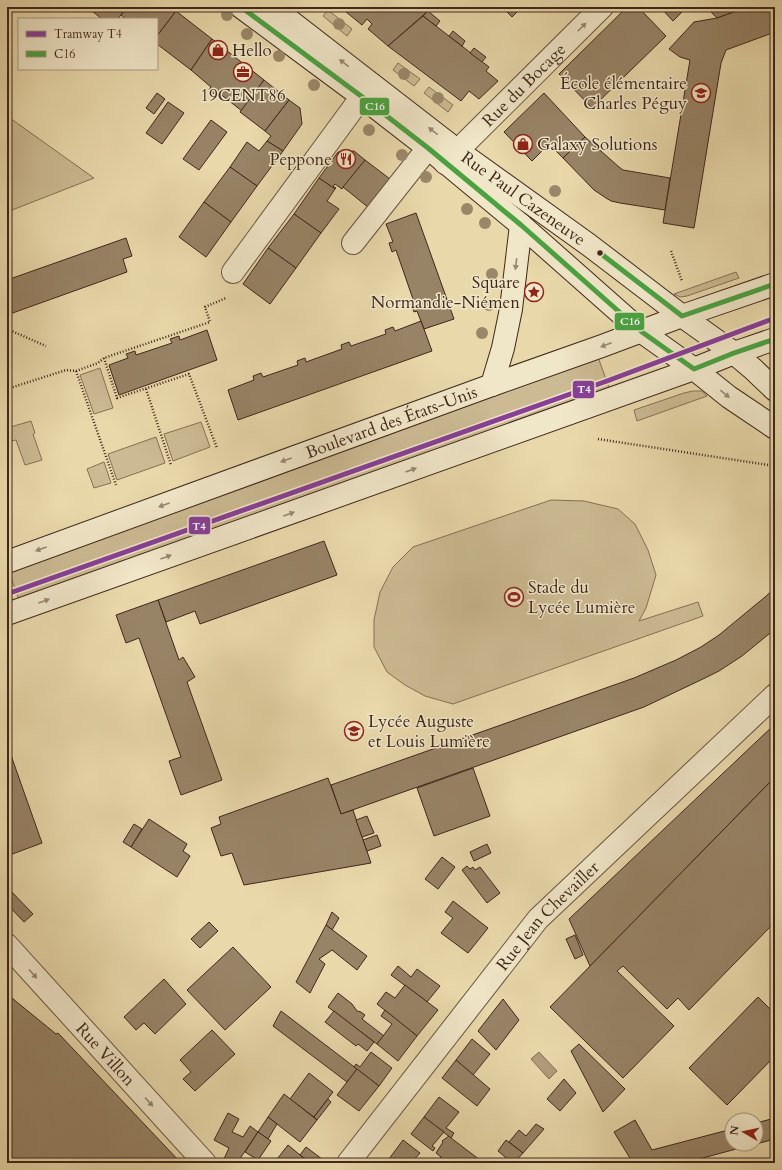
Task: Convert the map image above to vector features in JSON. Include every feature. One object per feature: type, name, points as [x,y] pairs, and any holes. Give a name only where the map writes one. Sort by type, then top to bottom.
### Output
[{"type":"street","name":"Rue Paul Cazeneuve","points":[[241,7],[366,90],[451,157],[589,245],[682,316],[734,353],[775,390]]},
{"type":"street","name":"Rue Paul Cazeneuve","points":[[272,7],[366,90],[428,148],[451,157],[521,225],[642,332],[694,369],[729,397],[775,428]]},
{"type":"street","name":"Rue du Bocage","points":[[451,157],[602,7]]},
{"type":"street","points":[[233,272],[366,90]]},
{"type":"street","points":[[353,243],[428,148]]},
{"type":"street","name":"Rue Paul Cazeneuve","points":[[492,385],[503,348],[511,309],[521,225]]},
{"type":"street","name":"Boulevard des États-Unis","points":[[7,562],[492,385],[642,332],[682,316],[775,284]]},
{"type":"street","points":[[7,614],[775,339]]},
{"type":"street","name":"Rue Jean Chevailler","points":[[348,1163],[538,919],[775,695]]},
{"type":"street","name":"Rue Villon","points":[[7,946],[205,1163]]},
{"type":"path","points":[[671,251],[682,281]]},
{"type":"path","points":[[7,389],[66,370],[76,371],[98,363],[104,358],[210,322],[205,307],[226,298]]},
{"type":"path","points":[[7,329],[46,346]]},
{"type":"path","points":[[104,358],[117,398],[146,390],[189,374],[217,448]]},
{"type":"path","points":[[76,371],[116,485]]},
{"type":"path","points":[[146,390],[171,465]]},
{"type":"path","points":[[598,439],[775,466]]},
{"type":"shaded area","points":[[328,10],[352,29],[347,36],[323,16]]},
{"type":"shaded area","points":[[398,63],[420,79],[414,86],[393,70]]},
{"type":"shaded area","points":[[429,87],[453,105],[448,112],[424,93]]},
{"type":"shaded area","points":[[7,116],[94,178],[7,212]]},
{"type":"shaded area","points":[[736,272],[739,278],[687,296],[680,297],[674,294]]},
{"type":"shaded area","points":[[598,357],[611,393],[20,603],[8,569]]},
{"type":"shaded area","points":[[100,368],[113,408],[94,414],[80,375]]},
{"type":"shaded area","points":[[693,391],[701,391],[707,396],[637,421],[634,410]]},
{"type":"shaded area","points":[[31,421],[35,433],[33,434],[42,460],[25,465],[16,440],[8,442],[7,428]]},
{"type":"shaded area","points":[[201,422],[210,447],[173,461],[164,434]]},
{"type":"shaded area","points":[[156,437],[165,463],[117,480],[108,454]]},
{"type":"shaded area","points":[[104,462],[111,483],[94,488],[87,469]]},
{"type":"shaded area","name":"Stade du Lycée Lumière","points":[[551,500],[584,501],[618,509],[635,524],[648,550],[656,575],[646,608],[639,621],[698,602],[703,616],[453,704],[425,696],[405,685],[387,672],[374,647],[374,620],[380,592],[393,567],[413,547]]},
{"type":"shaded area","points":[[539,1052],[557,1071],[549,1079],[531,1059]]},
{"type":"building","points":[[87,7],[127,7],[119,18],[101,18]]},
{"type":"building","points":[[127,7],[172,7],[176,11],[158,35],[158,18],[125,18],[121,15]]},
{"type":"building","points":[[340,7],[423,7],[428,11],[388,46],[368,29],[372,24],[367,19],[362,25]]},
{"type":"building","points":[[502,7],[522,7],[512,17]]},
{"type":"building","points":[[627,7],[638,7],[666,36],[592,108],[559,74]]},
{"type":"building","points":[[660,7],[687,7],[673,21]]},
{"type":"building","points":[[706,7],[726,7],[731,13],[717,18]]},
{"type":"building","points":[[748,7],[775,7],[775,32],[726,50],[721,63],[694,228],[663,223],[690,60],[680,57],[669,49],[694,22],[717,18]]},
{"type":"building","points":[[176,11],[212,39],[191,70],[158,45],[158,35]]},
{"type":"building","points":[[428,11],[440,21],[436,26],[423,16]]},
{"type":"building","points":[[423,16],[489,67],[486,71],[498,81],[479,99],[469,91],[461,101],[388,46]]},
{"type":"building","points":[[453,31],[465,41],[462,46],[449,36]]},
{"type":"building","points":[[212,39],[264,80],[242,111],[219,93],[217,96],[209,90],[211,87],[191,70]]},
{"type":"building","points":[[474,48],[486,57],[482,62],[470,53]]},
{"type":"building","points":[[264,80],[289,100],[265,131],[240,112]]},
{"type":"building","points":[[157,93],[165,99],[154,114],[146,108]]},
{"type":"building","points":[[544,93],[585,137],[563,158],[549,144],[532,161],[504,132]]},
{"type":"building","points":[[289,100],[300,108],[302,124],[283,151],[267,141],[271,136],[265,131]]},
{"type":"building","points":[[168,102],[184,113],[162,144],[146,133]]},
{"type":"building","points":[[211,120],[227,132],[199,170],[183,159]]},
{"type":"building","points":[[585,137],[623,170],[670,178],[665,210],[611,201],[594,190],[563,158]]},
{"type":"building","points":[[267,141],[283,151],[257,186],[230,167],[247,142],[259,151]]},
{"type":"building","points":[[354,151],[365,160],[342,189],[335,184],[333,186],[336,188],[335,189],[319,178],[338,152]]},
{"type":"building","points":[[365,160],[390,179],[369,208],[343,187]]},
{"type":"building","points":[[230,167],[257,186],[231,222],[204,202]]},
{"type":"building","points":[[319,178],[335,189],[327,201],[339,209],[321,233],[294,214]]},
{"type":"building","points":[[204,202],[231,222],[206,257],[179,237]]},
{"type":"building","points":[[416,213],[454,319],[424,329],[417,311],[414,312],[411,304],[414,302],[396,250],[392,252],[389,243],[393,242],[386,224]]},
{"type":"building","points":[[294,214],[321,233],[296,268],[268,248]]},
{"type":"building","points":[[126,238],[132,256],[123,259],[127,272],[7,315],[7,280]]},
{"type":"building","points":[[268,248],[296,268],[270,304],[243,284]]},
{"type":"building","points":[[421,321],[432,351],[238,420],[228,390],[254,380],[253,376],[261,373],[263,377],[298,365],[297,361],[305,358],[306,362],[342,349],[341,345],[349,342],[351,346],[386,334],[385,330],[393,327],[395,331]]},
{"type":"building","points":[[207,330],[217,360],[119,395],[109,365],[128,358],[126,354],[135,351],[136,355],[172,343],[170,339],[179,336],[180,340]]},
{"type":"building","points":[[324,541],[337,575],[200,624],[195,611],[166,622],[158,600]]},
{"type":"building","points":[[775,588],[775,629],[742,656],[719,671],[644,707],[341,814],[331,785],[634,678],[676,660],[701,647],[719,635]]},
{"type":"building","points":[[158,600],[179,660],[183,657],[195,677],[187,682],[222,780],[181,795],[169,761],[181,757],[139,638],[126,643],[116,615]]},
{"type":"building","points":[[775,724],[775,777],[590,966],[569,919]]},
{"type":"building","points":[[7,744],[42,843],[7,856]]},
{"type":"building","points":[[473,768],[490,816],[434,836],[417,788]]},
{"type":"building","points":[[775,777],[775,922],[689,1010],[678,998],[667,1009],[623,966],[617,971],[674,1026],[623,1078],[550,1007]]},
{"type":"building","points":[[328,778],[341,814],[353,810],[371,863],[244,885],[232,853],[221,856],[211,828],[221,824],[219,817]]},
{"type":"building","points":[[367,816],[374,833],[362,837],[356,820]]},
{"type":"building","points":[[149,819],[187,844],[183,851],[190,856],[177,877],[131,847]]},
{"type":"building","points":[[134,824],[142,829],[131,847],[123,842]]},
{"type":"building","points":[[377,835],[381,846],[367,851],[363,840]]},
{"type":"building","points":[[487,844],[491,853],[474,861],[470,852]]},
{"type":"building","points":[[442,857],[455,867],[438,889],[425,879]]},
{"type":"building","points":[[467,866],[470,869],[473,867],[475,870],[480,867],[500,893],[487,903],[462,870]]},
{"type":"building","points":[[9,889],[33,914],[24,922],[7,904],[7,891]]},
{"type":"building","points":[[453,901],[488,928],[468,953],[441,933],[453,918],[445,912]]},
{"type":"building","points":[[332,912],[339,918],[332,930],[326,925]]},
{"type":"building","points":[[209,922],[218,931],[200,948],[191,939]]},
{"type":"building","points":[[326,925],[367,956],[357,970],[332,950],[319,959],[325,964],[310,993],[296,982]]},
{"type":"building","points":[[575,935],[583,955],[575,959],[566,939]]},
{"type":"building","points":[[233,947],[271,987],[225,1030],[187,990]]},
{"type":"building","points":[[398,966],[411,977],[417,969],[440,986],[427,1002],[391,975]]},
{"type":"building","points":[[164,979],[186,1004],[155,1034],[144,1023],[136,1030],[124,1017]]},
{"type":"building","points":[[405,985],[438,1010],[417,1036],[377,1004],[386,992],[395,998]]},
{"type":"building","points":[[338,993],[352,1004],[357,1011],[365,1015],[362,1019],[384,1036],[377,1044],[328,1007]]},
{"type":"building","points":[[7,994],[56,1034],[58,1033],[181,1163],[7,1163]]},
{"type":"building","points":[[758,997],[775,1014],[775,1056],[727,1105],[689,1068]]},
{"type":"building","points":[[503,999],[519,1020],[496,1050],[478,1031]]},
{"type":"building","points":[[385,1010],[417,1036],[398,1061],[377,1044],[392,1024],[381,1016]]},
{"type":"building","points":[[281,1011],[357,1069],[347,1082],[273,1026]]},
{"type":"building","points":[[334,1011],[374,1042],[367,1051],[358,1044],[356,1046],[325,1022]]},
{"type":"building","points":[[212,1030],[235,1054],[195,1091],[183,1079],[191,1072],[180,1060]]},
{"type":"building","points":[[472,1039],[490,1054],[473,1075],[456,1060]]},
{"type":"building","points":[[579,1044],[625,1089],[603,1112],[571,1051]]},
{"type":"building","points":[[371,1052],[392,1068],[379,1086],[354,1067],[356,1064],[360,1067]]},
{"type":"building","points":[[456,1060],[490,1089],[477,1106],[442,1078]]},
{"type":"building","points":[[357,1069],[379,1086],[359,1111],[337,1095]]},
{"type":"building","points":[[309,1073],[333,1092],[314,1117],[290,1099]]},
{"type":"building","points":[[564,1079],[576,1093],[560,1111],[547,1099]]},
{"type":"building","points":[[284,1094],[317,1120],[300,1142],[268,1117]]},
{"type":"building","points":[[439,1097],[459,1112],[446,1128],[454,1133],[451,1138],[424,1117]]},
{"type":"building","points":[[328,1099],[331,1102],[317,1120],[314,1117]]},
{"type":"building","points":[[228,1113],[239,1119],[232,1132],[243,1137],[250,1126],[258,1132],[237,1163],[225,1163],[223,1161],[229,1148],[214,1140]]},
{"type":"building","points":[[268,1117],[277,1124],[268,1139],[258,1132]]},
{"type":"building","points":[[424,1117],[444,1132],[432,1146],[435,1148],[433,1151],[411,1134]]},
{"type":"building","points":[[775,1118],[775,1139],[764,1142],[764,1121]]},
{"type":"building","points":[[635,1120],[652,1150],[724,1131],[725,1152],[684,1163],[633,1163],[614,1132]]},
{"type":"building","points":[[536,1124],[544,1129],[523,1153],[509,1142],[519,1130],[526,1136]]},
{"type":"building","points":[[258,1132],[271,1141],[258,1160],[245,1152]]},
{"type":"building","points":[[449,1136],[484,1163],[437,1163],[441,1157],[436,1153],[443,1142],[442,1141]]},
{"type":"building","points":[[403,1140],[420,1153],[411,1163],[386,1163]]},
{"type":"building","points":[[506,1140],[523,1153],[514,1163],[498,1151]]},
{"type":"building","points":[[288,1145],[300,1155],[311,1163],[274,1163]]},
{"type":"building","points":[[306,1147],[322,1159],[319,1163],[311,1163],[300,1155]]},
{"type":"tram line","name":"T4","points":[[7,594],[607,381],[775,318]]},
{"type":"transit line","name":"C16","points":[[241,7],[428,148],[521,225],[642,332],[694,369],[775,339]]},
{"type":"transit line","name":"C16","points":[[600,253],[682,316],[775,284]]},
{"type":"place","name":"Hello","points":[[218,50]]},
{"type":"place","name":"19CENT86","points":[[243,72]]},
{"type":"place","name":"École élémentaire Charles Péguy","points":[[701,93]]},
{"type":"place","name":"Galaxy Solutions","points":[[523,144]]},
{"type":"place","name":"Peppone","points":[[346,159]]},
{"type":"place","name":"Square Normandie-Niémen","points":[[534,292]]},
{"type":"place","name":"Stade du Lycée Lumière","points":[[514,597]]},
{"type":"place","name":"Lycée Auguste et Louis Lumière","points":[[354,731]]}]
